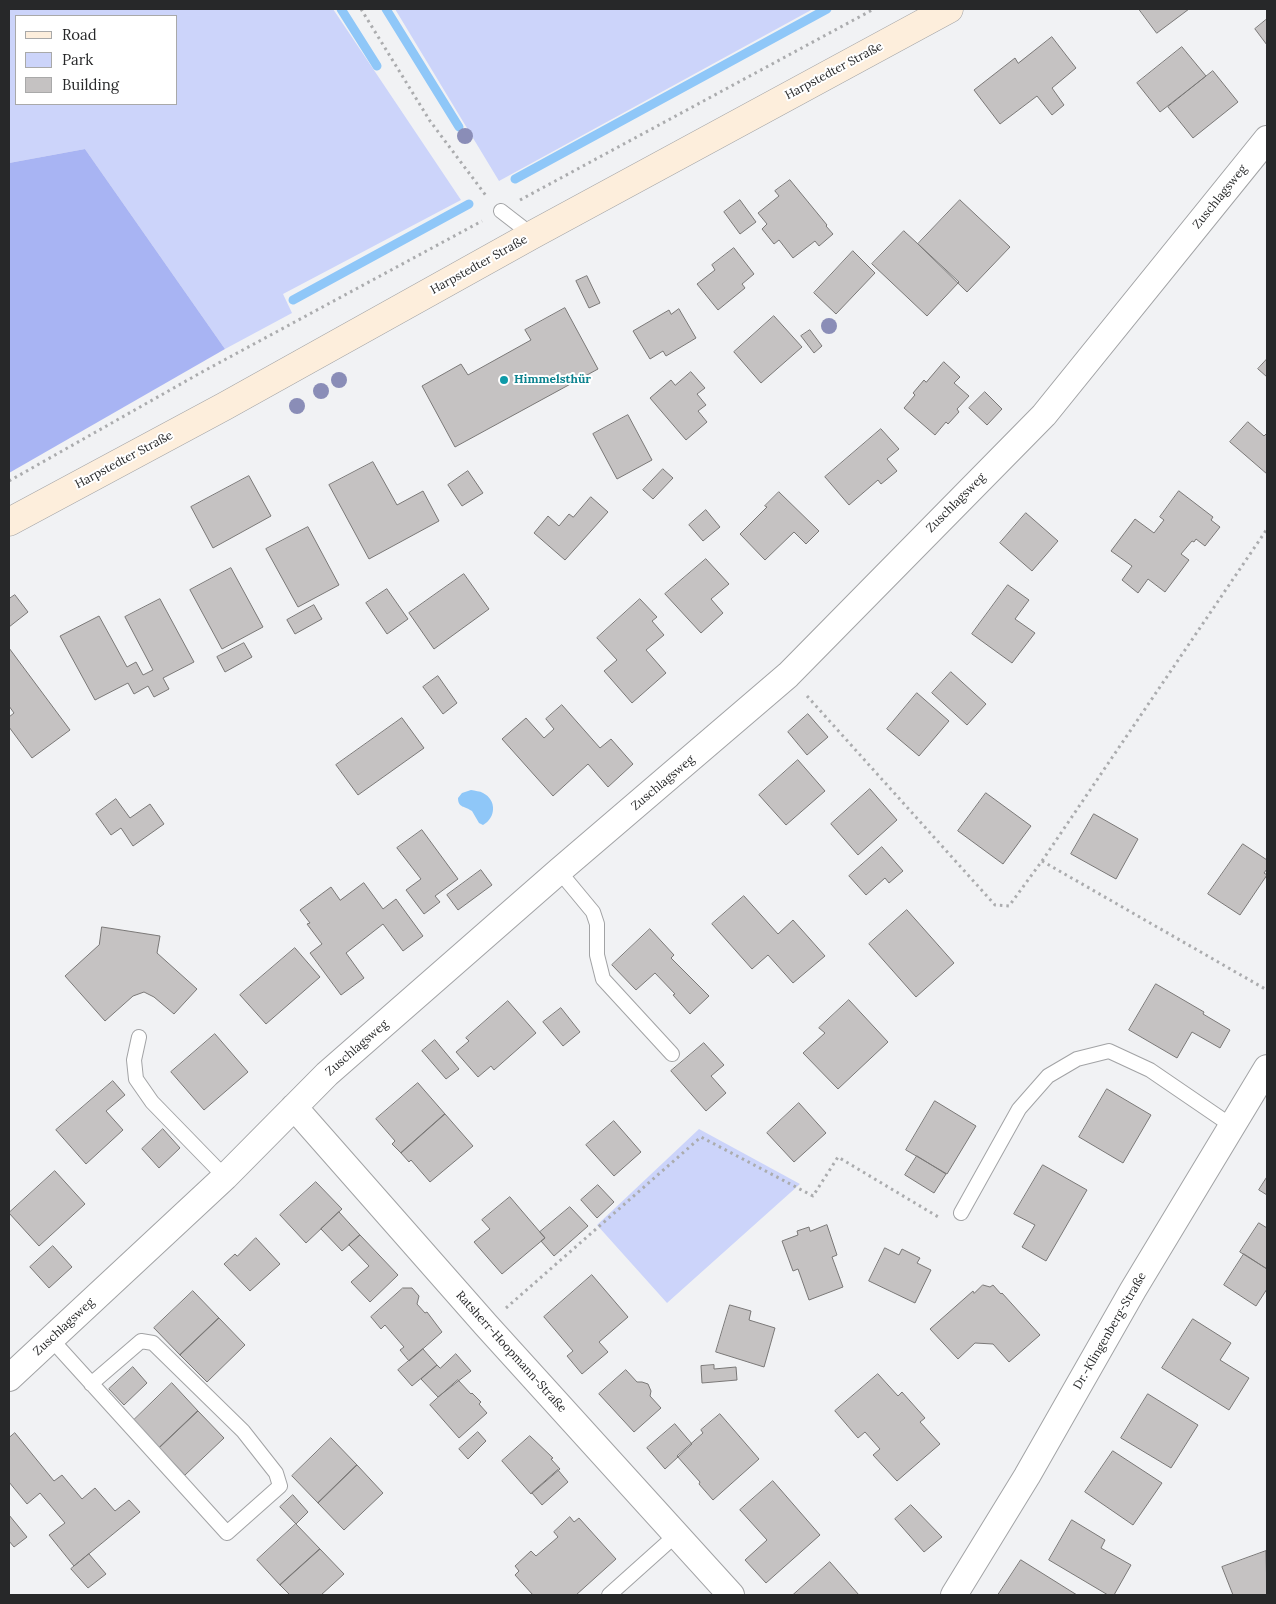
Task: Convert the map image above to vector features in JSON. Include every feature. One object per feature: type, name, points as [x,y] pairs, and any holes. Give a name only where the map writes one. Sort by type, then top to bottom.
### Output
[{"type":"main road","name":"Harpstedter Straße","points":[[9,522],[225,406],[532,235],[949,9]]},
{"type":"street","name":"Zuschlagsweg","points":[[9,1378],[225,1178],[327,1074],[559,871],[788,675],[1044,415],[1267,138]]},
{"type":"street","name":"Dr.-Klingenberg-Straße","points":[[954,1595],[1027,1476],[1133,1290],[1267,1068]]},
{"type":"street","name":"Ratsherr-Hoopmann-Straße","points":[[294,1107],[486,1325],[731,1595]]},
{"type":"lane","points":[[501,211],[532,235]]},
{"type":"lane","points":[[559,871],[592,912],[597,924],[597,955],[603,979],[672,1054]]},
{"type":"lane","points":[[139,1037],[134,1060],[136,1079],[152,1102],[225,1178]]},
{"type":"lane","points":[[961,1213],[1019,1109],[1048,1076],[1077,1059],[1109,1051],[1150,1070],[1232,1126]]},
{"type":"lane","points":[[51,1339],[91,1384],[227,1534],[280,1486],[276,1473],[243,1431],[153,1343],[142,1341],[91,1384]]},
{"type":"lane","points":[[609,1595],[676,1535]]},
{"type":"path","points":[[361,9],[430,121],[482,193],[501,211]]},
{"type":"path","points":[[9,481],[202,372],[874,9]]},
{"type":"path","points":[[788,675],[995,905],[1008,906],[1042,861],[1267,529]]},
{"type":"path","points":[[1042,861],[1267,990]]},
{"type":"path","points":[[486,1325],[701,1137],[814,1196],[838,1157],[954,1226],[961,1213]]},
{"type":"green space","points":[[9,9],[333,9],[461,200],[283,294],[292,313],[225,349],[85,149],[9,163]]},
{"type":"green space","points":[[395,9],[813,9],[499,181]]},
{"type":"green space","points":[[699,1129],[800,1184],[667,1303],[597,1225]]},
{"type":"shaded area","points":[[85,149],[225,349],[9,473],[9,163]]},
{"type":"shaded area","points":[[471,790],[479,791],[488,796],[493,804],[492,814],[483,825],[479,823],[472,811],[459,804],[458,798],[462,793]]},
{"type":"building","points":[[1139,9],[1189,9],[1157,33]]},
{"type":"building","points":[[1267,19],[1267,45],[1255,29]]},
{"type":"building","points":[[1052,37],[1076,68],[1052,88],[1064,105],[1052,115],[1037,96],[1000,124],[974,90],[1015,58],[1018,63]]},
{"type":"building","points":[[1182,47],[1206,76],[1160,112],[1137,83]]},
{"type":"building","points":[[1213,71],[1238,102],[1193,138],[1168,107]]},
{"type":"building","points":[[790,180],[833,234],[819,246],[815,241],[793,258],[779,240],[774,244],[762,229],[767,224],[758,213],[779,196],[775,191]]},
{"type":"building","points":[[740,200],[756,222],[740,234],[724,212]]},
{"type":"building","points":[[960,200],[1010,247],[967,292],[918,244]]},
{"type":"building","points":[[904,231],[959,282],[927,316],[872,264]]},
{"type":"building","points":[[734,248],[754,274],[742,284],[745,288],[718,310],[697,284],[715,270],[712,265]]},
{"type":"building","points":[[853,251],[875,273],[836,314],[814,293]]},
{"type":"building","points":[[587,276],[600,303],[589,308],[576,281]]},
{"type":"building","name":"Himmelsthür","points":[[565,308],[598,369],[455,447],[422,386],[461,364],[468,375],[531,340],[525,330]]},
{"type":"building","points":[[679,309],[696,338],[666,356],[663,351],[650,359],[633,331],[669,310],[671,314]]},
{"type":"building","points":[[774,316],[802,347],[761,383],[734,352]]},
{"type":"building","points":[[810,330],[822,346],[814,353],[801,336]]},
{"type":"building","points":[[1267,359],[1267,377],[1258,369]]},
{"type":"building","points":[[944,362],[960,377],[954,383],[969,396],[957,409],[959,412],[948,424],[946,422],[935,435],[904,408],[924,380],[926,382]]},
{"type":"building","points":[[691,372],[705,388],[697,394],[706,405],[698,411],[707,422],[686,440],[650,398],[671,380],[675,385]]},
{"type":"building","points":[[985,392],[1002,409],[987,425],[969,408]]},
{"type":"building","points":[[628,415],[652,460],[617,479],[593,434]]},
{"type":"building","points":[[1248,422],[1264,436],[1267,433],[1267,474],[1230,442]]},
{"type":"building","points":[[881,429],[899,449],[887,459],[897,471],[881,484],[878,480],[849,505],[825,477]]},
{"type":"building","points":[[373,462],[397,505],[423,491],[439,521],[369,559],[329,485]]},
{"type":"building","points":[[663,469],[673,478],[653,499],[643,490]]},
{"type":"building","points":[[468,471],[483,493],[462,506],[448,485]]},
{"type":"building","points":[[249,476],[271,516],[213,548],[191,507]]},
{"type":"building","points":[[1179,491],[1213,517],[1211,520],[1220,527],[1205,546],[1196,539],[1181,554],[1189,560],[1165,592],[1148,579],[1138,593],[1122,580],[1132,566],[1111,551],[1135,519],[1154,533],[1164,520],[1160,517]]},
{"type":"building","points":[[779,492],[819,531],[806,544],[794,532],[765,560],[740,534]]},
{"type":"building","points":[[591,497],[608,512],[565,560],[534,533],[548,516],[559,526],[569,514],[573,517]]},
{"type":"building","points":[[706,510],[720,527],[703,541],[689,525]]},
{"type":"building","points":[[1026,513],[1058,541],[1032,571],[1000,543]]},
{"type":"building","points":[[308,527],[339,585],[298,607],[266,549]]},
{"type":"building","points":[[706,559],[729,584],[711,599],[723,613],[701,633],[665,594]]},
{"type":"building","points":[[231,568],[263,627],[222,649],[190,590]]},
{"type":"building","points":[[464,574],[489,609],[434,649],[409,613]]},
{"type":"building","points":[[1008,585],[1029,600],[1015,619],[1035,633],[1012,663],[972,634]]},
{"type":"building","points":[[387,589],[408,619],[387,634],[366,603]]},
{"type":"building","points":[[15,595],[28,612],[9,627],[9,599]]},
{"type":"building","points":[[160,599],[194,662],[163,678],[169,689],[154,697],[148,686],[134,694],[128,683],[95,700],[60,636],[99,616],[127,667],[136,662],[143,675],[153,670],[125,617]]},
{"type":"building","points":[[640,599],[657,617],[652,621],[664,635],[646,650],[666,673],[632,703],[604,671],[617,660],[597,638]]},
{"type":"building","points":[[314,605],[322,619],[295,634],[287,620]]},
{"type":"building","points":[[244,643],[252,657],[225,672],[217,657]]},
{"type":"building","points":[[9,648],[70,730],[32,758],[9,727],[9,717],[14,713],[9,706]]},
{"type":"building","points":[[951,672],[986,704],[967,725],[932,693]]},
{"type":"building","points":[[438,676],[457,703],[443,714],[423,687]]},
{"type":"building","points":[[917,693],[949,721],[919,756],[887,729]]},
{"type":"building","points":[[562,705],[600,748],[611,739],[633,764],[608,787],[588,764],[553,796],[502,739],[526,718],[544,738],[554,729],[546,719]]},
{"type":"building","points":[[808,714],[828,737],[807,755],[788,732]]},
{"type":"building","points":[[402,718],[424,748],[358,795],[336,765]]},
{"type":"building","points":[[798,760],[825,791],[786,825],[759,795]]},
{"type":"building","points":[[870,789],[897,820],[858,855],[831,824]]},
{"type":"building","points":[[986,793],[1031,826],[1003,864],[958,831]]},
{"type":"building","points":[[116,799],[130,818],[150,804],[164,824],[133,846],[121,828],[111,835],[96,814]]},
{"type":"building","points":[[1094,814],[1138,839],[1116,879],[1071,854]]},
{"type":"building","points":[[422,830],[458,879],[435,896],[440,902],[424,914],[406,890],[421,879],[397,848]]},
{"type":"building","points":[[1243,844],[1267,860],[1267,869],[1264,873],[1267,875],[1240,915],[1208,894]]},
{"type":"building","points":[[882,847],[903,871],[889,883],[885,878],[866,895],[849,876]]},
{"type":"building","points":[[481,870],[492,885],[458,910],[447,895]]},
{"type":"building","points":[[364,883],[383,909],[396,899],[423,936],[403,951],[383,924],[346,953],[364,978],[341,995],[310,953],[322,944],[307,924],[310,923],[300,910],[331,887],[340,900]]},
{"type":"building","points":[[744,896],[778,934],[793,920],[825,956],[793,983],[768,955],[752,969],[712,924]]},
{"type":"building","points":[[907,910],[954,963],[916,997],[869,944]]},
{"type":"building","points":[[102,927],[160,936],[157,953],[197,989],[174,1014],[154,997],[144,992],[133,996],[105,1021],[65,976],[99,945]]},
{"type":"building","points":[[650,929],[674,955],[671,958],[709,996],[690,1014],[673,995],[675,994],[655,973],[636,990],[612,965]]},
{"type":"building","points":[[295,948],[320,977],[266,1024],[240,995]]},
{"type":"building","points":[[1156,984],[1204,1012],[1203,1014],[1230,1030],[1220,1048],[1192,1032],[1177,1058],[1129,1030]]},
{"type":"building","points":[[849,1000],[888,1042],[838,1089],[803,1053],[825,1033],[819,1028]]},
{"type":"building","points":[[508,1001],[536,1033],[494,1070],[491,1066],[478,1077],[456,1052],[469,1041],[466,1038]]},
{"type":"building","points":[[561,1008],[580,1032],[563,1046],[543,1022]]},
{"type":"building","points":[[215,1034],[248,1072],[204,1110],[171,1072]]},
{"type":"building","points":[[435,1040],[459,1069],[446,1079],[422,1051]]},
{"type":"building","points":[[704,1043],[724,1065],[711,1076],[726,1093],[706,1111],[671,1071]]},
{"type":"building","points":[[113,1081],[125,1095],[106,1111],[123,1130],[86,1164],[56,1130]]},
{"type":"building","points":[[418,1083],[445,1114],[401,1153],[392,1144],[395,1141],[376,1119]]},
{"type":"building","points":[[1107,1089],[1151,1115],[1123,1163],[1079,1137]]},
{"type":"building","points":[[935,1101],[976,1126],[947,1174],[906,1150]]},
{"type":"building","points":[[799,1103],[826,1133],[794,1162],[767,1133]]},
{"type":"building","points":[[445,1114],[473,1146],[430,1182],[411,1160],[409,1162],[401,1153]]},
{"type":"building","points":[[614,1121],[641,1152],[614,1176],[586,1145]]},
{"type":"building","points":[[163,1129],[180,1148],[159,1168],[142,1149]]},
{"type":"building","points":[[917,1156],[946,1174],[934,1193],[905,1175]]},
{"type":"building","points":[[1043,1165],[1087,1190],[1046,1261],[1022,1247],[1035,1225],[1014,1214]]},
{"type":"building","points":[[55,1171],[85,1204],[39,1246],[9,1213]]},
{"type":"building","points":[[1267,1177],[1267,1195],[1259,1190]]},
{"type":"building","points":[[316,1182],[342,1209],[306,1243],[280,1215]]},
{"type":"building","points":[[598,1185],[614,1202],[597,1218],[581,1200]]},
{"type":"building","points":[[510,1197],[545,1238],[502,1274],[474,1242],[490,1229],[482,1220]]},
{"type":"building","points":[[570,1207],[588,1226],[554,1256],[541,1241],[545,1238],[540,1232]]},
{"type":"building","points":[[339,1212],[360,1235],[342,1251],[321,1229]]},
{"type":"building","points":[[1259,1223],[1267,1228],[1267,1269],[1240,1252]]},
{"type":"building","points":[[827,1225],[837,1255],[832,1257],[843,1287],[809,1300],[798,1269],[793,1271],[782,1241],[798,1235],[797,1231],[809,1227],[810,1231]]},
{"type":"building","points":[[360,1235],[398,1275],[370,1302],[351,1282],[369,1266],[349,1245]]},
{"type":"building","points":[[256,1238],[280,1264],[250,1291],[224,1264],[235,1254],[237,1256]]},
{"type":"building","points":[[53,1246],[72,1267],[49,1288],[30,1267]]},
{"type":"building","points":[[885,1248],[899,1255],[902,1249],[920,1258],[917,1263],[931,1270],[915,1303],[869,1281]]},
{"type":"building","points":[[1244,1254],[1267,1269],[1267,1289],[1256,1306],[1224,1285]]},
{"type":"building","points":[[592,1275],[628,1317],[599,1342],[608,1352],[582,1374],[567,1356],[573,1351],[544,1317]]},
{"type":"building","points":[[983,1285],[990,1287],[993,1285],[1040,1335],[1009,1362],[993,1344],[975,1343],[958,1359],[930,1329],[973,1291],[974,1293]]},
{"type":"building","points":[[403,1288],[412,1288],[419,1296],[417,1304],[425,1313],[427,1312],[442,1332],[409,1361],[400,1350],[404,1347],[385,1325],[381,1329],[371,1317]]},
{"type":"building","points":[[193,1291],[219,1318],[180,1355],[154,1328]]},
{"type":"building","points":[[730,1305],[751,1311],[749,1320],[775,1328],[764,1367],[716,1352]]},
{"type":"building","points":[[219,1318],[245,1345],[207,1382],[180,1355]]},
{"type":"building","points":[[1193,1319],[1231,1343],[1220,1360],[1249,1378],[1229,1410],[1162,1368]]},
{"type":"building","points":[[423,1349],[437,1365],[412,1386],[398,1370]]},
{"type":"building","points":[[456,1354],[471,1371],[438,1397],[421,1379],[437,1365],[440,1368]]},
{"type":"building","points":[[714,1365],[714,1369],[736,1367],[737,1380],[702,1383],[701,1366]]},
{"type":"building","points":[[133,1367],[147,1383],[124,1405],[109,1389]]},
{"type":"building","points":[[626,1370],[637,1382],[648,1384],[651,1391],[650,1396],[661,1408],[634,1432],[599,1394]]},
{"type":"building","points":[[878,1374],[898,1396],[902,1392],[925,1418],[920,1422],[940,1444],[897,1481],[873,1455],[880,1449],[865,1432],[858,1438],[835,1411]]},
{"type":"building","points":[[458,1380],[481,1402],[479,1404],[487,1413],[459,1438],[430,1405]]},
{"type":"building","points":[[172,1383],[198,1411],[159,1448],[133,1421]]},
{"type":"building","points":[[1148,1394],[1198,1425],[1171,1468],[1121,1438]]},
{"type":"building","points":[[198,1411],[224,1438],[185,1475],[159,1448]]},
{"type":"building","points":[[720,1414],[759,1459],[713,1500],[677,1456],[703,1433],[701,1430]]},
{"type":"building","points":[[675,1424],[692,1444],[665,1469],[647,1448]]},
{"type":"building","points":[[478,1432],[486,1441],[468,1459],[459,1449]]},
{"type":"building","points":[[15,1433],[54,1481],[62,1475],[82,1499],[95,1488],[115,1511],[129,1500],[140,1512],[74,1566],[49,1535],[65,1523],[40,1493],[27,1504],[9,1482],[9,1438]]},
{"type":"building","points":[[530,1436],[553,1458],[551,1459],[560,1469],[531,1494],[502,1461]]},
{"type":"building","points":[[331,1438],[357,1465],[318,1503],[292,1476]]},
{"type":"building","points":[[1113,1451],[1162,1483],[1133,1525],[1085,1492]]},
{"type":"building","points":[[357,1465],[383,1493],[344,1530],[318,1503]]},
{"type":"building","points":[[558,1470],[568,1482],[542,1505],[532,1493]]},
{"type":"building","points":[[773,1481],[820,1535],[766,1583],[745,1560],[767,1540],[740,1510]]},
{"type":"building","points":[[293,1495],[308,1512],[296,1524],[280,1507]]},
{"type":"building","points":[[911,1505],[942,1537],[924,1552],[895,1519]]},
{"type":"building","points":[[9,1515],[27,1537],[14,1547],[9,1541]]},
{"type":"building","points":[[570,1517],[574,1522],[579,1518],[616,1559],[576,1595],[533,1595],[515,1575],[519,1571],[515,1566],[531,1551],[536,1556],[558,1537],[554,1532]]},
{"type":"building","points":[[1072,1520],[1105,1540],[1101,1548],[1131,1565],[1114,1595],[1108,1595],[1049,1560]]},
{"type":"building","points":[[296,1524],[320,1549],[280,1585],[257,1560]]},
{"type":"building","points":[[320,1549],[344,1574],[321,1595],[290,1595],[280,1585]]},
{"type":"building","points":[[1266,1551],[1267,1595],[1233,1595],[1222,1567]]},
{"type":"building","points":[[89,1554],[106,1574],[88,1588],[71,1569]]},
{"type":"building","points":[[1021,1560],[1077,1595],[998,1595]]},
{"type":"building","points":[[830,1562],[859,1595],[793,1595]]},
{"type":"waterway","points":[[341,9],[377,66]]},
{"type":"waterway","points":[[386,9],[459,127]]},
{"type":"waterway","points":[[515,179],[827,9]]},
{"type":"waterway","points":[[293,300],[469,204]]},
{"type":"place","name":"Himmelsthür","points":[[504,380]]}]
